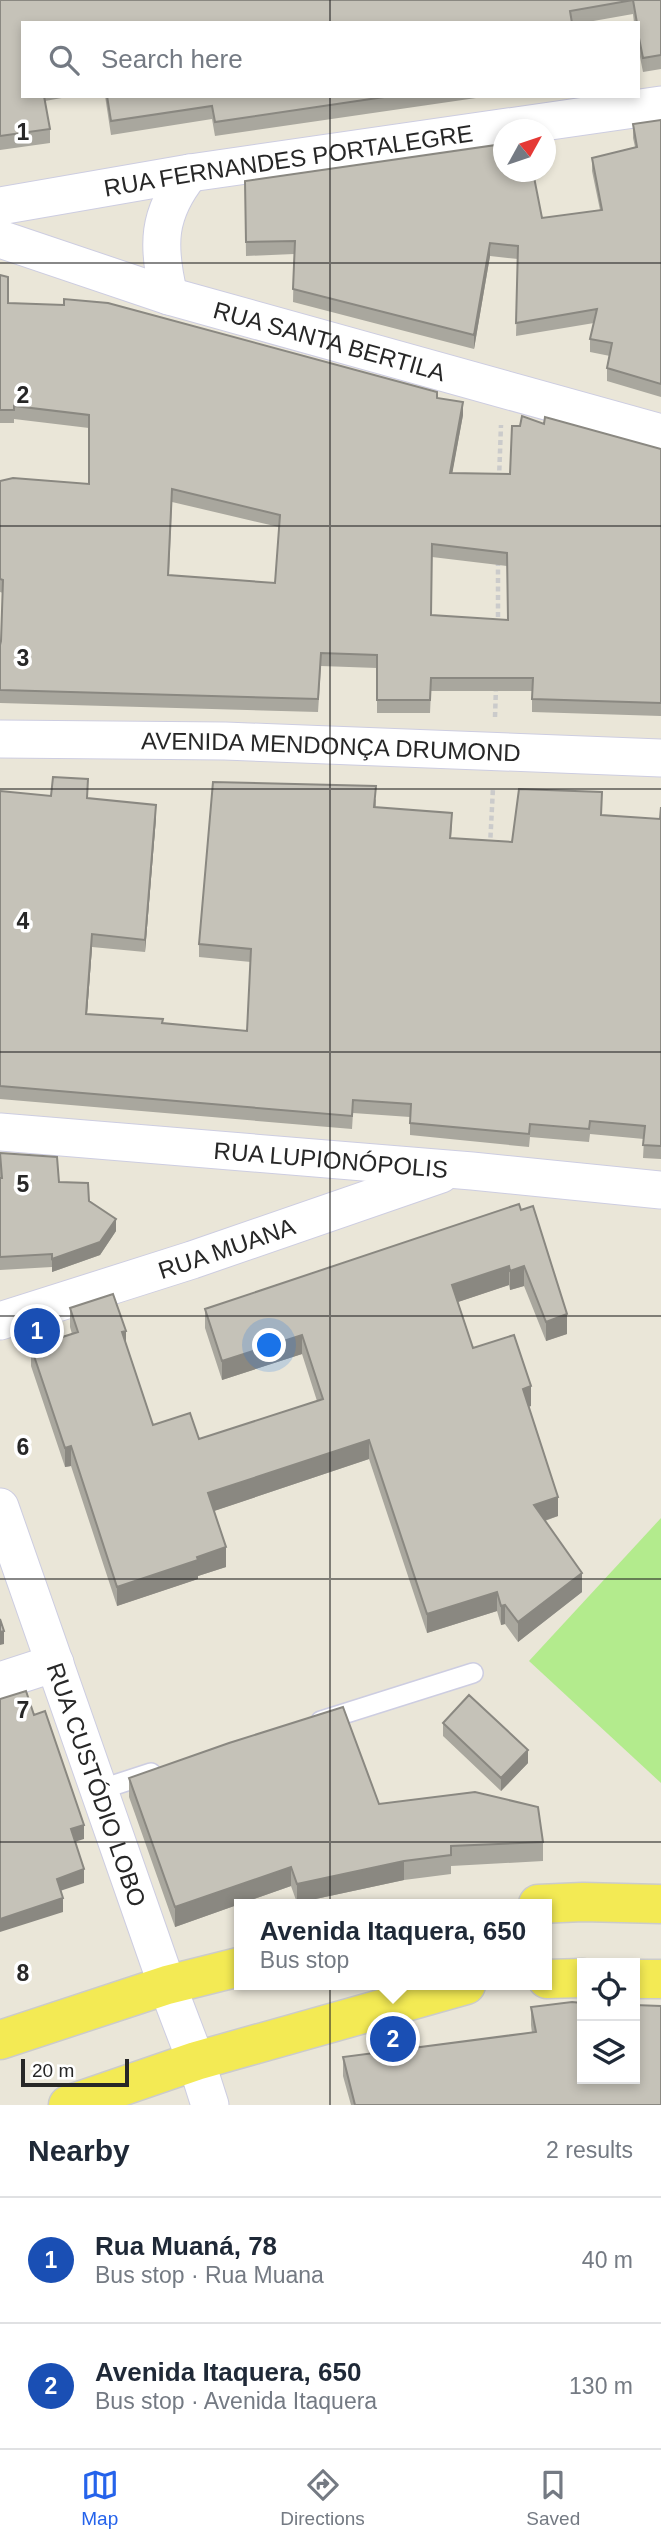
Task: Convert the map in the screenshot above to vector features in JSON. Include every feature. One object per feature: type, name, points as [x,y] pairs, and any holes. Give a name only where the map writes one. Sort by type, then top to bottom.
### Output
[{"type":"main road","points":[[552,1903],[661,1904]]},
{"type":"main road","points":[[0,2040],[167,1985],[234,1968]]},
{"type":"main road","points":[[552,1979],[577,1978]]},
{"type":"main road","points":[[640,1979],[661,1979]]},
{"type":"main road","points":[[68,2105],[197,2061],[448,1990]]},
{"type":"street","name":"RUA FERNANDES PORTALEGRE","points":[[0,206],[190,173],[661,105]]},
{"type":"street","points":[[169,296],[162,267],[163,223],[176,190],[190,173]]},
{"type":"street","name":"RUA SANTA BERTILA","points":[[0,239],[169,296],[661,433]]},
{"type":"street","name":"AVENIDA MENDONÇA DRUMOND","points":[[0,739],[225,741],[661,758]]},
{"type":"street","name":"RUA LUPIONÓPOLIS","points":[[0,1132],[453,1170],[661,1191]]},
{"type":"street","name":"RUA MUANA","points":[[0,1321],[192,1260],[453,1170]]},
{"type":"street","name":"RUA CUSTÓDIO LOBO","points":[[0,1507],[167,1985],[197,2061],[210,2105]]},
{"type":"street","points":[[0,1681],[55,1663]]},
{"type":"lane","points":[[306,1726],[473,1673]]},
{"type":"lane","points":[[99,1790],[163,1770]]},
{"type":"green space","points":[[661,1518],[661,1783],[529,1661]]},
{"type":"building","points":[[0,0],[633,0],[570,11],[572,21],[21,21],[21,98],[44,98],[50,129],[0,136]]},
{"type":"building","points":[[633,0],[661,0],[661,55],[643,58],[640,21],[637,21]]},
{"type":"building","points":[[107,98],[377,98],[215,122],[212,106],[111,121]]},
{"type":"building","points":[[661,120],[661,384],[607,368],[612,343],[590,339],[597,309],[516,323],[518,246],[490,243],[474,335],[293,289],[295,241],[246,242],[245,181],[493,145],[493,182],[535,182],[542,218],[602,210],[592,158],[637,147],[633,124]]},
{"type":"building","points":[[0,275],[8,277],[8,303],[64,305],[64,299],[108,303],[437,392],[437,398],[463,402],[450,473],[510,474],[512,426],[520,426],[522,416],[544,424],[545,417],[661,449],[661,703],[532,699],[533,678],[431,678],[430,700],[377,700],[377,655],[321,653],[318,699],[0,690],[3,580],[0,579],[0,481],[13,478],[89,484],[89,415],[14,406],[14,410],[0,410]],"holes":[[[172,489],[280,515],[275,583],[168,575]],[[432,544],[507,553],[508,620],[431,615]]]},
{"type":"building","points":[[53,777],[88,779],[87,798],[156,805],[145,940],[92,934],[86,1014],[163,1019],[162,1023],[247,1031],[251,949],[199,944],[213,782],[376,786],[374,807],[452,813],[450,838],[512,842],[519,789],[602,792],[601,815],[660,819],[661,807],[661,1146],[643,1145],[645,1126],[590,1121],[589,1129],[530,1124],[529,1134],[410,1123],[411,1104],[353,1100],[352,1116],[0,1086],[0,791],[51,796]]},
{"type":"building","points":[[0,1153],[57,1157],[59,1182],[88,1183],[89,1201],[116,1219],[100,1242],[52,1259],[52,1254],[0,1257]]},
{"type":"building","points":[[519,1204],[521,1210],[533,1206],[567,1314],[546,1322],[524,1266],[510,1271],[509,1266],[452,1285],[473,1348],[514,1335],[531,1386],[523,1389],[558,1497],[534,1505],[582,1573],[518,1622],[505,1605],[501,1606],[497,1592],[427,1614],[369,1440],[208,1493],[226,1547],[197,1557],[198,1560],[117,1587],[71,1446],[65,1448],[31,1347],[78,1332],[70,1308],[113,1294],[126,1331],[122,1332],[153,1425],[190,1413],[199,1439],[323,1399],[302,1335],[222,1361],[205,1309]]},
{"type":"building","points":[[26,1691],[34,1715],[45,1711],[84,1825],[71,1829],[84,1869],[57,1879],[63,1898],[0,1919],[0,1699]]},
{"type":"building","points":[[469,1695],[528,1750],[501,1778],[443,1723]]},
{"type":"building","points":[[343,1707],[379,1804],[475,1792],[538,1807],[543,1842],[451,1846],[451,1855],[404,1861],[297,1884],[291,1867],[175,1907],[129,1778]]},
{"type":"building","points":[[577,2002],[577,2084],[640,2084],[640,2005],[661,2006],[661,2105],[355,2105],[343,2057],[536,2032],[531,2007]]},
{"type":"place","name":"Rua Muaná, 78","points":[[37,1331]]},
{"type":"place","name":"Avenida Itaquera, 650","points":[[393,2039]]}]
